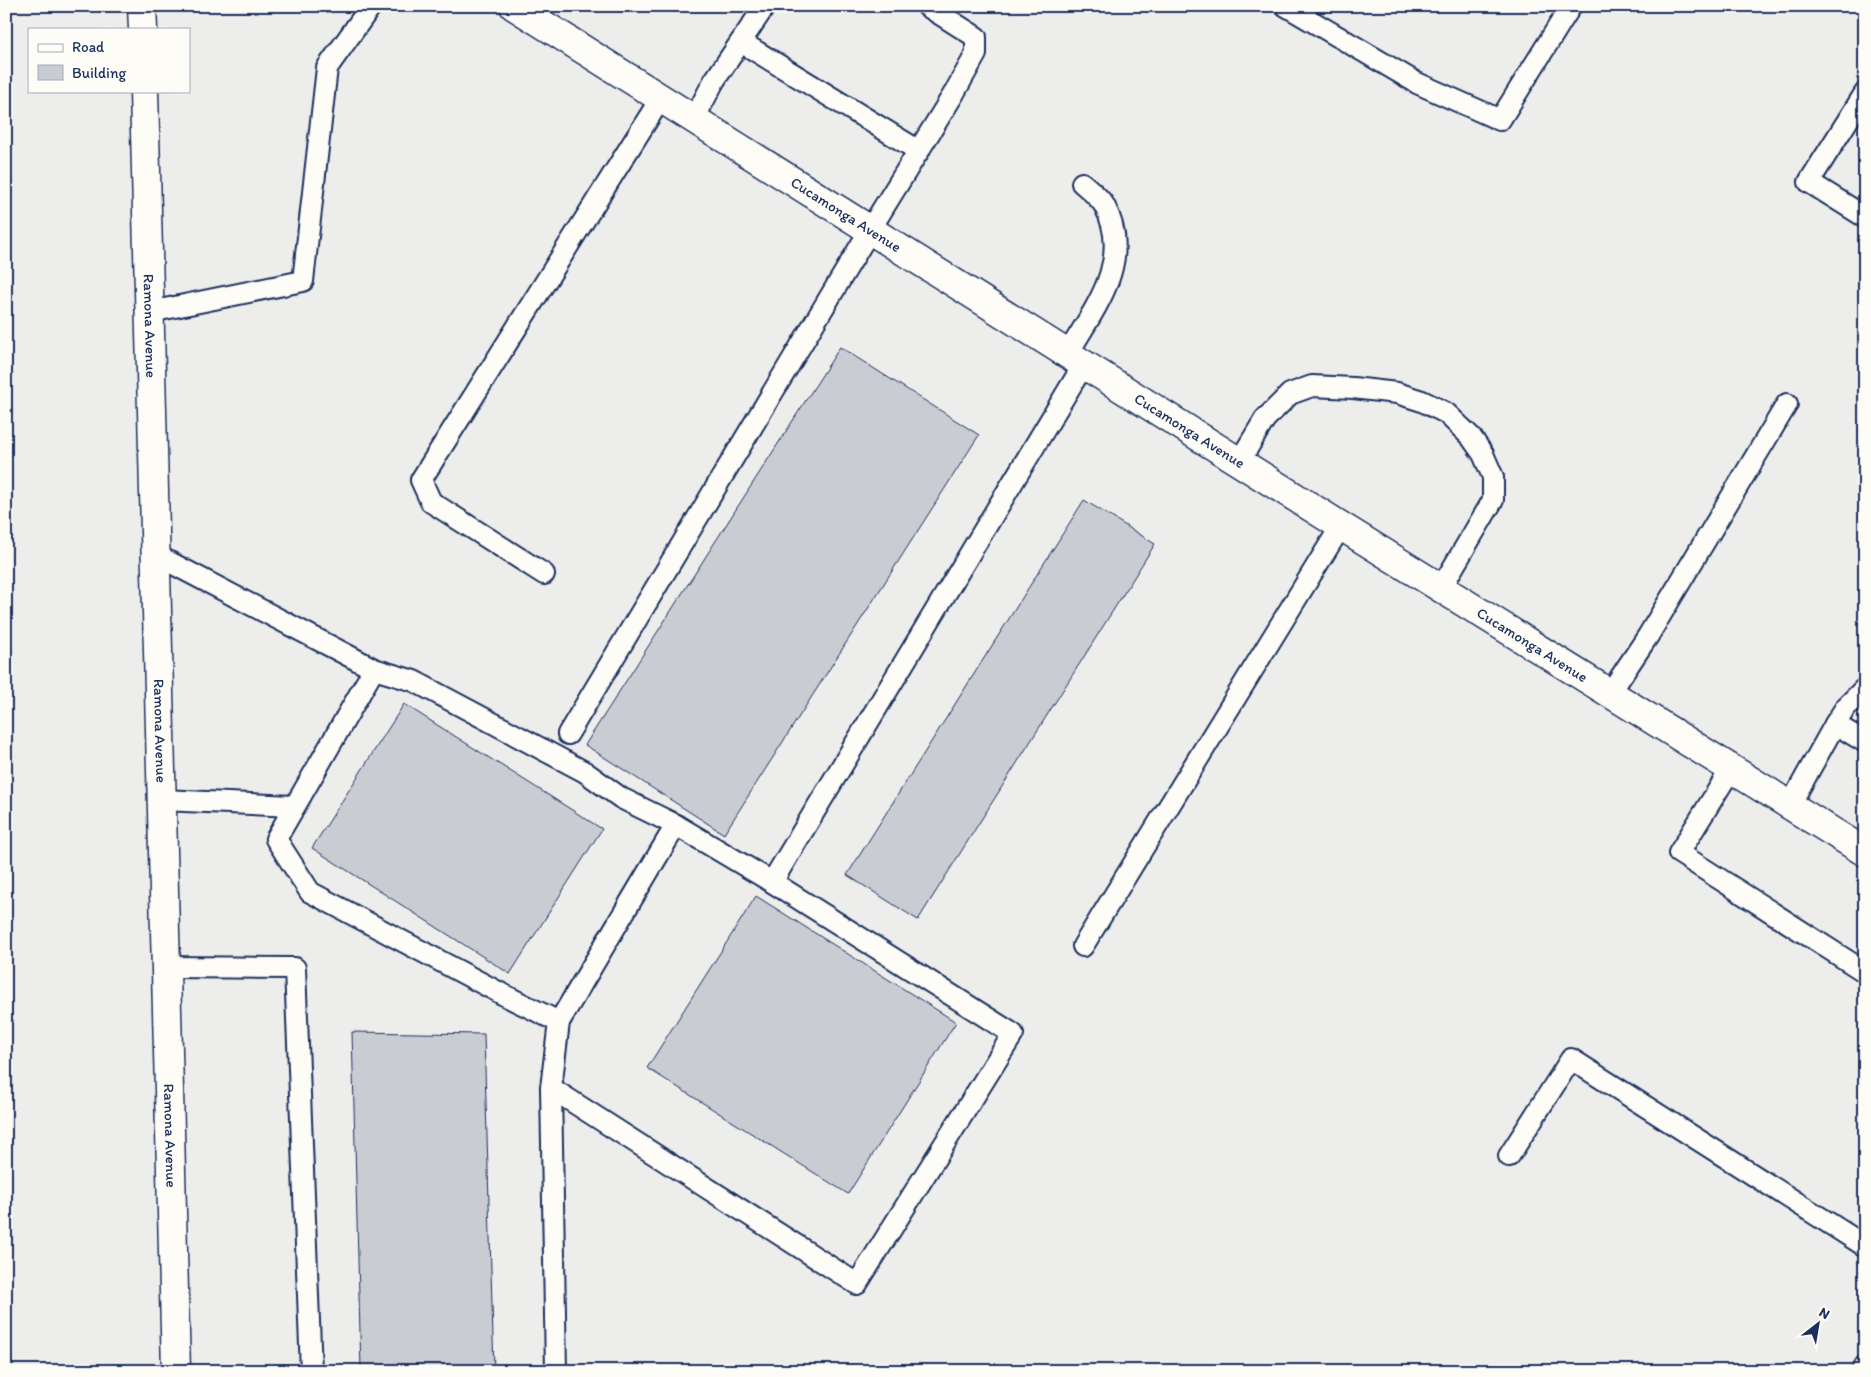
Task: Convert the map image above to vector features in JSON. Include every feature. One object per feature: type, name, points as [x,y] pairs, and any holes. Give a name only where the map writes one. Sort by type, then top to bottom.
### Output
[{"type":"street","points":[[142,6],[143,28]]},
{"type":"street","name":"Cucamonga Avenue","points":[[514,6],[1341,526],[1865,852]]},
{"type":"street","name":"Ramona Avenue","points":[[144,92],[176,1371]]},
{"type":"lane","points":[[150,312],[303,281],[327,68],[371,6]]},
{"type":"lane","points":[[694,119],[714,81],[765,6]]},
{"type":"lane","points":[[568,734],[976,54],[976,37],[927,6]]},
{"type":"lane","points":[[1286,6],[1417,83],[1500,120],[1571,6]]},
{"type":"lane","points":[[741,42],[919,151]]},
{"type":"lane","points":[[1865,93],[1809,182],[1865,217]]},
{"type":"lane","points":[[544,574],[431,502],[421,480],[661,98]]},
{"type":"lane","points":[[772,882],[1076,359],[1105,292],[1115,259],[1113,231],[1103,204],[1082,183]]},
{"type":"lane","points":[[1239,462],[1265,420],[1290,394],[1312,386],[1353,388],[1397,394],[1422,401],[1446,413],[1471,437],[1483,454],[1493,477],[1493,500],[1441,588]]},
{"type":"lane","points":[[1610,693],[1648,636],[1786,404]]},
{"type":"lane","points":[[1083,946],[1341,526]]},
{"type":"lane","points":[[156,555],[374,669],[414,681],[585,772],[621,798],[676,825],[772,882],[1013,1034],[857,1284],[551,1088]]},
{"type":"lane","points":[[374,669],[276,838],[310,892],[504,995],[559,1022]]},
{"type":"lane","points":[[1790,805],[1835,724],[1846,707],[1865,688]]},
{"type":"lane","points":[[1835,724],[1865,742]]},
{"type":"lane","points":[[1731,768],[1679,853],[1865,972]]},
{"type":"lane","points":[[162,800],[294,806]]},
{"type":"lane","points":[[556,1371],[551,1088],[559,1022],[676,825]]},
{"type":"lane","points":[[166,967],[295,968],[311,1371]]},
{"type":"lane","points":[[1509,1156],[1571,1059],[1865,1246]]},
{"type":"lane","points":[[1862,1371],[1865,1366]]},
{"type":"shaded area","points":[[6,6],[1865,6],[1865,1371],[6,1371]]},
{"type":"building","points":[[840,347],[979,435],[724,834],[585,745]]},
{"type":"building","points":[[1084,500],[1155,544],[918,920],[847,875]]},
{"type":"building","points":[[404,704],[602,829],[510,974],[312,848]]},
{"type":"building","points":[[756,896],[956,1022],[848,1194],[647,1068]]},
{"type":"building","points":[[352,1032],[484,1034],[494,1371],[361,1371]]}]
